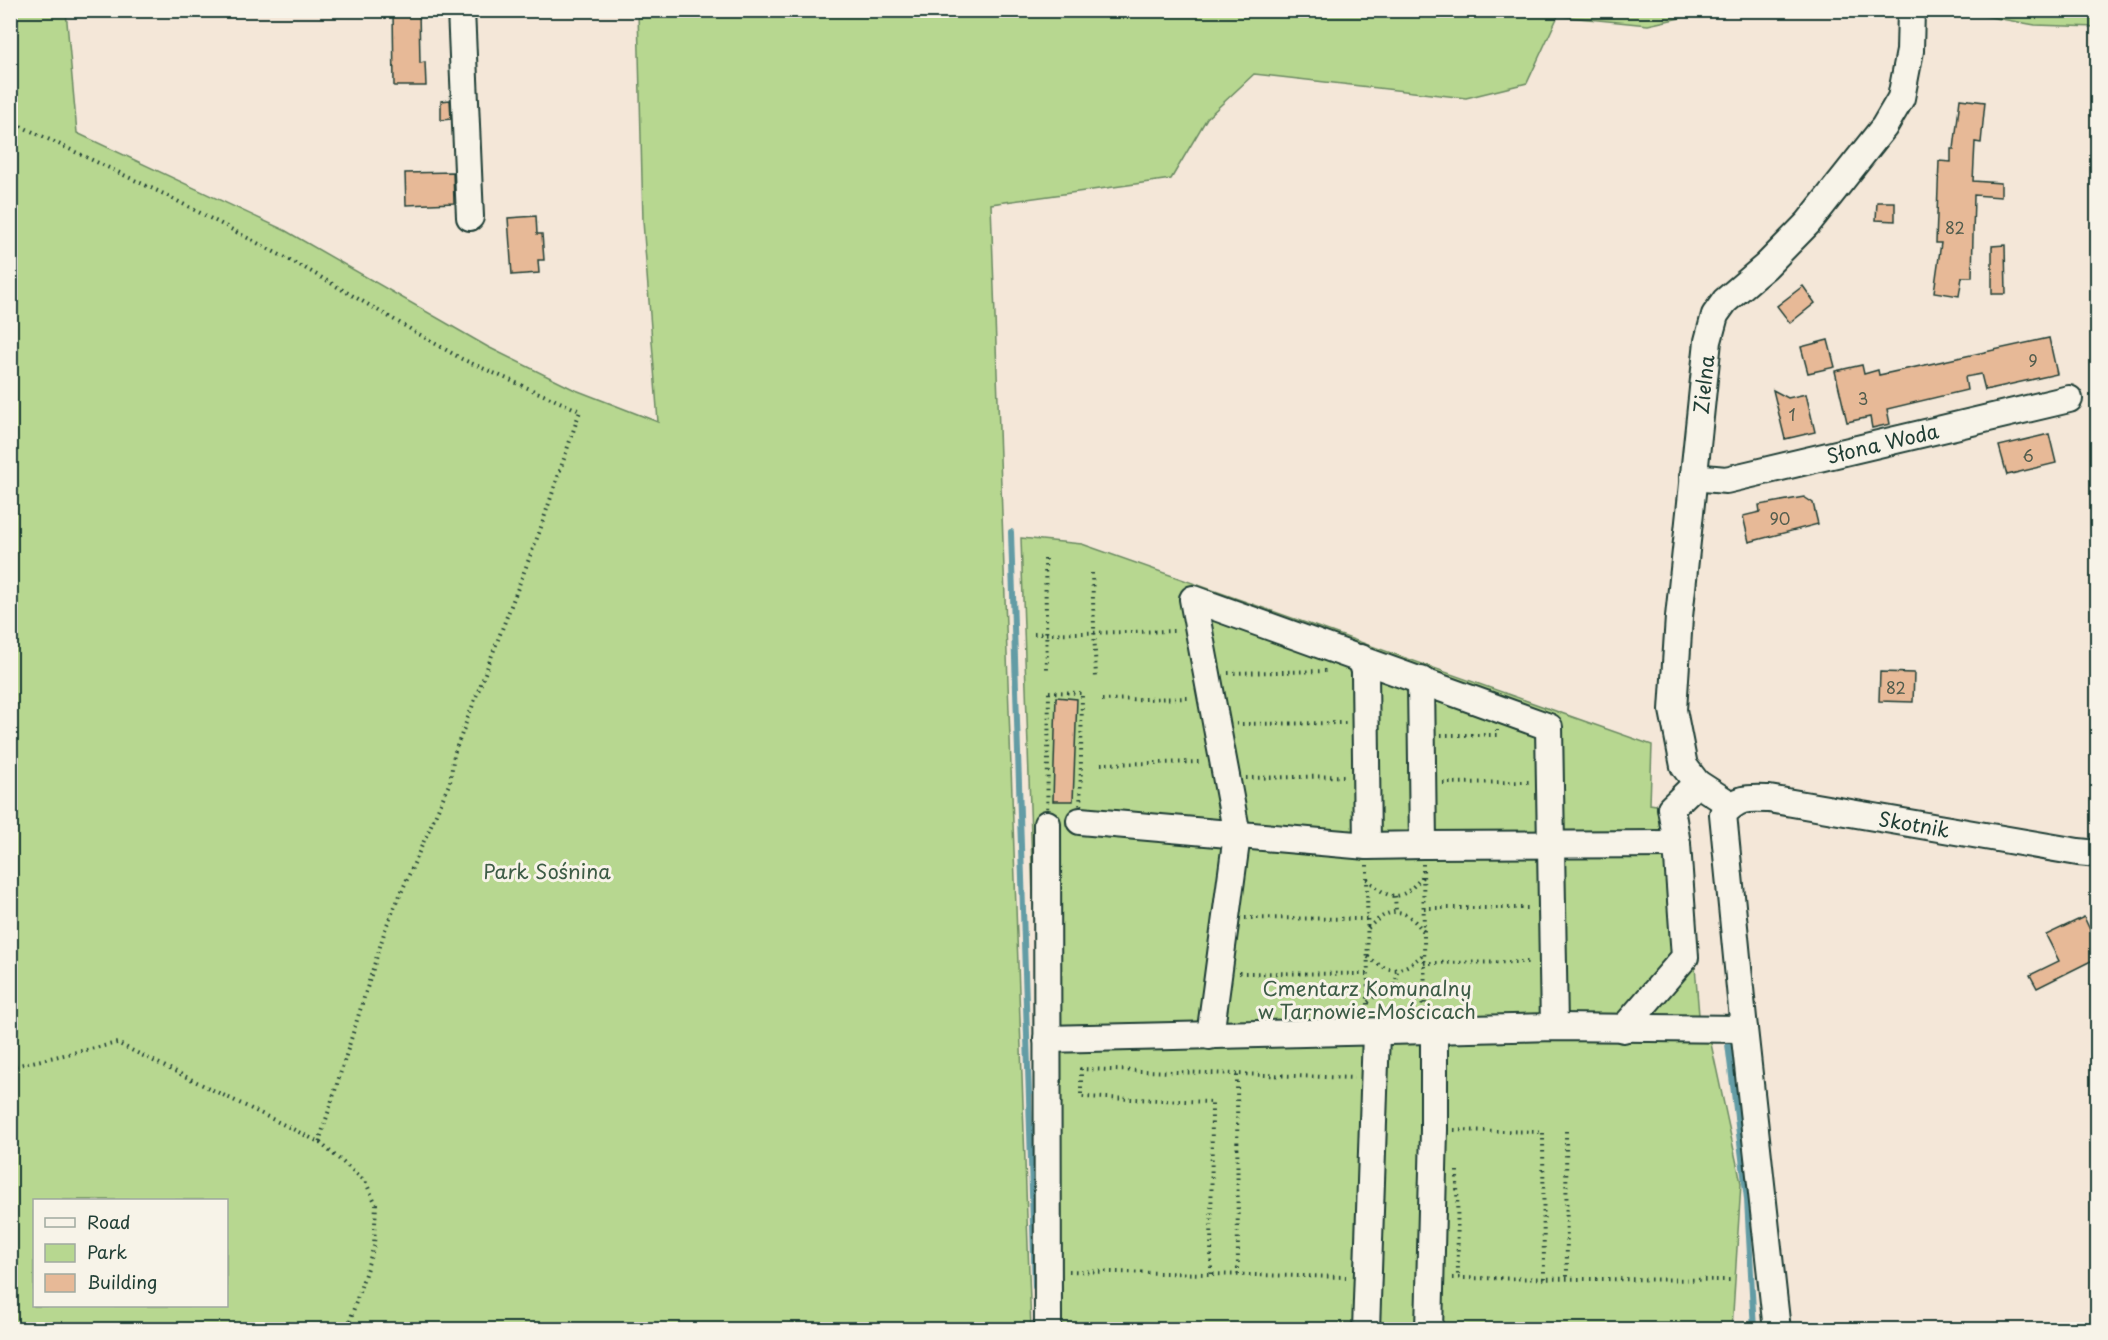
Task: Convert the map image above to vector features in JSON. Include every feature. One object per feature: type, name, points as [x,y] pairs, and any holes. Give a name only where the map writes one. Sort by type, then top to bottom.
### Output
[{"type":"street","points":[[461,10],[470,217]]},
{"type":"street","name":"Zielna","points":[[1731,805],[1697,783],[1684,766],[1673,710],[1679,617],[1708,340],[1715,315],[1725,301],[1767,266],[1808,223],[1884,127],[1901,98],[1910,51],[1911,10]]},
{"type":"street","name":"Słona Woda","points":[[1694,477],[1726,480],[2069,399]]},
{"type":"street","points":[[1210,1036],[1237,835],[1192,599],[1549,727],[1554,1027]]},
{"type":"street","points":[[1361,658],[1365,671],[1367,846]]},
{"type":"street","points":[[1421,680],[1423,845]]},
{"type":"street","points":[[1623,1029],[1685,957],[1677,844],[1671,808],[1697,783]]},
{"type":"street","name":"Skotnik","points":[[1731,805],[1744,798],[1769,799],[2097,854]]},
{"type":"street","points":[[1731,805],[1723,814],[1777,1329]]},
{"type":"street","points":[[1080,821],[1367,846],[1677,844]]},
{"type":"street","points":[[1047,824],[1048,1329]]},
{"type":"street","points":[[1047,1039],[1372,1033],[1428,1023],[1623,1029],[1744,1029]]},
{"type":"street","points":[[1428,1023],[1445,1130],[1430,1277],[1429,1329]]},
{"type":"street","points":[[1366,1329],[1375,1079],[1372,1033]]},
{"type":"path","points":[[10,121],[165,195],[303,267],[462,359],[580,411],[539,533],[454,754],[450,782],[386,927],[319,1142]]},
{"type":"path","points":[[1045,559],[1047,671]]},
{"type":"path","points":[[1092,573],[1096,679]]},
{"type":"path","points":[[1034,634],[1198,630]]},
{"type":"path","points":[[1102,700],[1331,671]]},
{"type":"path","points":[[1047,824],[1049,692],[1082,693],[1080,821]]},
{"type":"path","points":[[1422,735],[1497,735],[1497,709]]},
{"type":"path","points":[[1216,724],[1365,723]]},
{"type":"path","points":[[1101,764],[1365,776]]},
{"type":"path","points":[[1422,783],[1550,782]]},
{"type":"path","points":[[1423,845],[1424,963],[1428,1023]]},
{"type":"path","points":[[1367,846],[1368,1002],[1372,1033]]},
{"type":"path","points":[[1367,879],[1388,896],[1395,896],[1412,889],[1423,876]]},
{"type":"path","points":[[1395,896],[1396,911]]},
{"type":"path","points":[[1424,908],[1553,909]]},
{"type":"path","points":[[1368,928],[1381,916],[1396,911],[1405,913],[1415,920],[1424,933]]},
{"type":"path","points":[[1226,918],[1367,919]]},
{"type":"path","points":[[1368,956],[1378,965],[1397,970],[1403,969],[1424,953]]},
{"type":"path","points":[[1424,963],[1554,962]]},
{"type":"path","points":[[1396,985],[1397,970]]},
{"type":"path","points":[[1218,973],[1368,974]]},
{"type":"path","points":[[1368,1002],[1387,987],[1396,985],[1407,988],[1428,1023]]},
{"type":"path","points":[[10,1067],[117,1043],[319,1142],[365,1181],[376,1204],[374,1246],[347,1329]]},
{"type":"path","points":[[1211,1274],[1212,1102],[1081,1097],[1081,1069],[1375,1079]]},
{"type":"path","points":[[1237,1074],[1238,1275]]},
{"type":"path","points":[[1445,1130],[1457,1142]]},
{"type":"path","points":[[1445,1130],[1542,1132],[1544,1279]]},
{"type":"path","points":[[1566,1131],[1567,1279]]},
{"type":"path","points":[[1457,1164],[1458,1278]]},
{"type":"path","points":[[1047,1270],[1369,1278]]},
{"type":"path","points":[[1430,1277],[1732,1280]]},
{"type":"green space","name":"Park Sośnina","points":[[10,11],[66,11],[77,133],[286,231],[488,347],[573,389],[658,422],[643,221],[638,11],[1701,11],[1698,14],[1648,25],[1558,16],[1527,83],[1466,98],[1254,74],[1207,118],[1171,179],[991,204],[1031,1330],[11,1329]]},
{"type":"green space","points":[[1966,11],[2097,11],[2097,27],[2035,25]]},
{"type":"green space","name":"Cmentarz Komunalny w Tarnowie-Mościcach","points":[[1021,538],[1082,544],[1652,745],[1650,804],[1682,809],[1701,1039],[1710,1039],[1741,1183],[1732,1329],[1044,1329],[1041,1136]]},
{"type":"building","points":[[393,10],[419,10],[420,63],[425,62],[426,86],[394,86]]},
{"type":"building","points":[[1960,99],[1985,102],[1981,143],[1975,142],[1973,181],[2001,183],[2001,197],[1974,195],[1972,277],[1962,277],[1959,296],[1934,292],[1941,243],[1936,243],[1939,161],[1951,162],[1951,149],[1954,149]]},
{"type":"building","points":[[450,100],[451,119],[441,120],[441,101]]},
{"type":"building","points":[[453,172],[454,203],[406,205],[405,173]]},
{"type":"building","points":[[1877,202],[1895,202],[1895,221],[1876,220]]},
{"type":"building","points":[[536,216],[537,234],[542,234],[544,260],[538,260],[539,273],[512,275],[508,218]]},
{"type":"building","points":[[2005,245],[2006,294],[1992,294],[1992,246]]},
{"type":"building","points":[[1803,286],[1815,303],[1790,323],[1777,306]]},
{"type":"building","points":[[2049,338],[2057,374],[1985,390],[1981,374],[1965,377],[1967,390],[1887,409],[1890,424],[1872,428],[1870,417],[1847,422],[1835,371],[1862,365],[1864,374],[1878,370],[1879,375]]},
{"type":"building","points":[[1828,340],[1835,367],[1808,373],[1801,347]]},
{"type":"building","points":[[1773,390],[1788,398],[1806,394],[1815,432],[1785,439]]},
{"type":"building","points":[[2049,434],[2056,463],[2007,475],[1999,446]]},
{"type":"building","points":[[1804,497],[1813,503],[1818,524],[1749,542],[1743,516],[1760,512],[1759,505]]},
{"type":"building","points":[[1880,672],[1914,673],[1913,702],[1879,701]]},
{"type":"building","points":[[1056,697],[1077,699],[1073,801],[1053,801]]},
{"type":"building","points":[[2084,917],[2097,945],[2097,958],[2037,988],[2030,975],[2059,961],[2046,935]]},
{"type":"waterway","points":[[1011,532],[1035,1287]]},
{"type":"waterway","points":[[1727,1036],[1747,1199],[1754,1330]]}]
